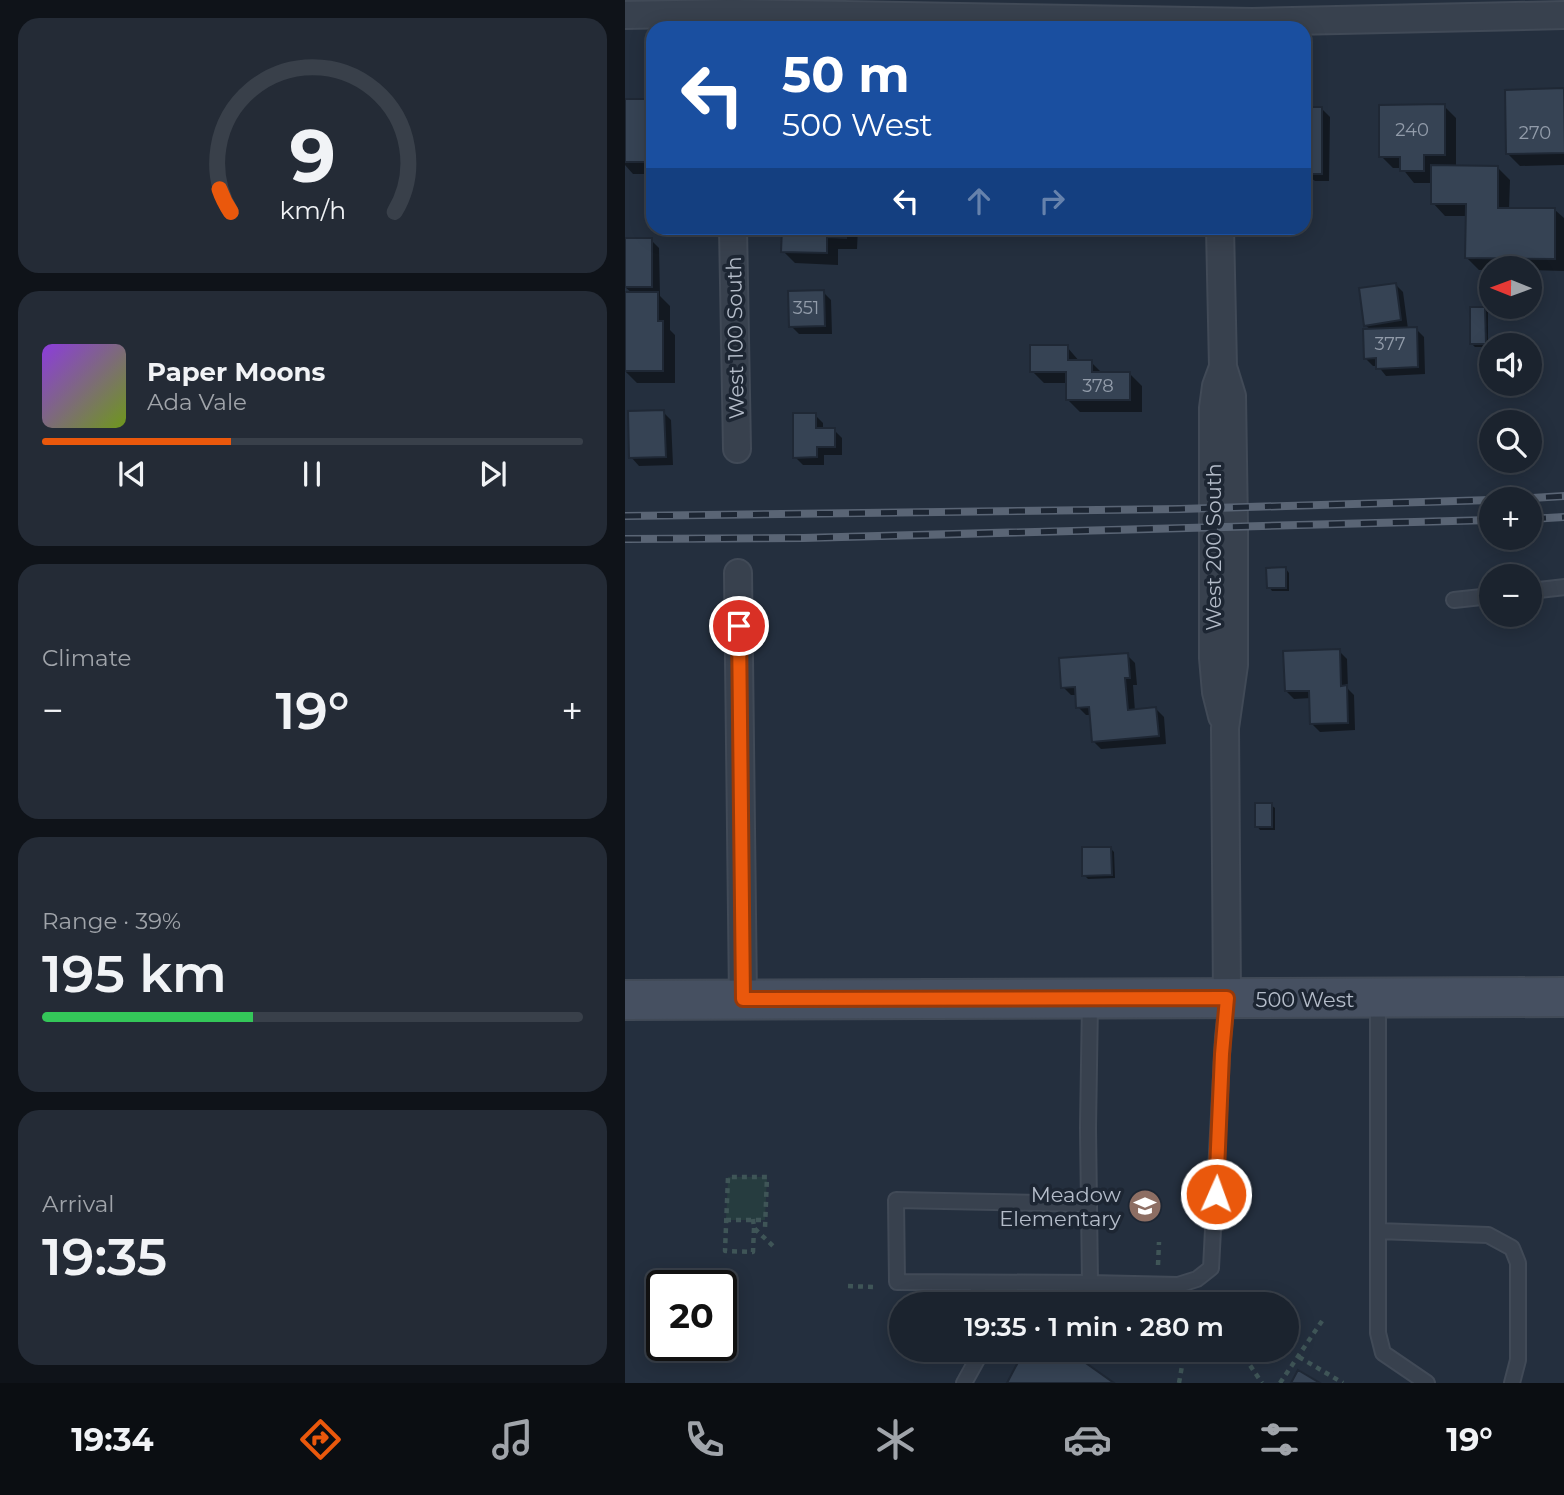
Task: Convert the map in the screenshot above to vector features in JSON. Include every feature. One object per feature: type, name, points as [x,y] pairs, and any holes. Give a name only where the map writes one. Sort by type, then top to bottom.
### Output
[{"type":"street","points":[[625,15],[1564,15]]},
{"type":"street","name":"West 100 South","points":[[733,235],[737,449]]},
{"type":"street","name":"West 200 South","points":[[1220,235],[1223,367],[1215,386],[1213,408],[1213,645],[1215,684],[1225,728],[1227,998]]},
{"type":"street","points":[[738,573],[743,999]]},
{"type":"street","name":"500 West","points":[[625,1000],[1564,997]]},
{"type":"lane","points":[[1542,590],[1564,587]]},
{"type":"lane","points":[[1454,600],[1479,597]]},
{"type":"lane","points":[[1089,1204],[896,1200],[897,1282],[1178,1285],[1197,1279],[1211,1268],[1227,998]]},
{"type":"lane","points":[[1377,999],[1378,1333],[1383,1353],[1427,1383]]},
{"type":"lane","points":[[1090,1000],[1090,1283]]},
{"type":"lane","points":[[1378,1231],[1488,1235],[1512,1248],[1518,1263],[1518,1360],[1512,1383]]},
{"type":"lane","points":[[978,1283],[978,1292]]},
{"type":"lane","points":[[964,1383],[976,1362]]},
{"type":"path","points":[[753,1220],[753,1252],[725,1251],[728,1177],[767,1177],[765,1228]]},
{"type":"path","points":[[726,1220],[766,1220]]},
{"type":"path","points":[[755,1227],[773,1246]]},
{"type":"path","points":[[1158,1277],[1159,1242]]},
{"type":"path","points":[[848,1286],[873,1287]]},
{"type":"path","points":[[1324,1318],[1299,1357],[1343,1383]]},
{"type":"path","points":[[1179,1383],[1183,1362]]},
{"type":"path","points":[[1248,1362],[1262,1383]]},
{"type":"path","points":[[1280,1383],[1295,1362]]},
{"type":"green space","points":[[728,1177],[767,1177],[765,1220],[726,1220]]},
{"type":"building","points":[[1564,88],[1565,153],[1506,154],[1505,90]]},
{"type":"building","points":[[625,99],[646,99],[646,162],[625,162]]},
{"type":"building","points":[[1445,104],[1445,155],[1424,155],[1424,171],[1400,171],[1400,157],[1379,157],[1379,105]]},
{"type":"building","points":[[1311,107],[1322,107],[1322,174],[1311,174]]},
{"type":"building","points":[[1431,165],[1498,166],[1498,208],[1555,208],[1555,259],[1542,259],[1542,256],[1465,258],[1466,204],[1431,204]]},
{"type":"building","points":[[782,235],[846,235],[846,238],[827,237],[827,253],[781,252]]},
{"type":"building","points":[[625,238],[652,238],[652,287],[625,287]]},
{"type":"building","points":[[1396,283],[1401,320],[1364,326],[1359,288]]},
{"type":"building","points":[[824,290],[825,326],[789,327],[788,291]]},
{"type":"building","points":[[625,292],[658,292],[658,321],[663,321],[663,371],[625,371]]},
{"type":"building","points":[[1470,307],[1479,307],[1479,319],[1485,319],[1486,333],[1479,333],[1479,344],[1470,344]]},
{"type":"building","points":[[1417,327],[1418,367],[1376,369],[1376,358],[1364,359],[1363,329]]},
{"type":"building","points":[[1030,345],[1068,345],[1068,360],[1092,360],[1092,372],[1130,372],[1130,400],[1066,400],[1066,372],[1030,372]]},
{"type":"building","points":[[664,410],[666,457],[629,458],[628,411]]},
{"type":"building","points":[[793,413],[816,413],[816,428],[835,428],[835,447],[817,447],[817,457],[793,458]]},
{"type":"building","points":[[1286,567],[1286,588],[1267,588],[1266,568]]},
{"type":"building","points":[[1340,649],[1341,686],[1347,685],[1348,723],[1310,724],[1309,691],[1285,691],[1283,651]]},
{"type":"building","points":[[1128,653],[1130,678],[1125,678],[1128,710],[1156,707],[1159,736],[1092,742],[1089,707],[1076,708],[1075,687],[1061,688],[1059,658]]},
{"type":"building","points":[[1255,803],[1272,803],[1272,827],[1255,827]]},
{"type":"building","points":[[1082,847],[1111,847],[1112,875],[1082,876]]},
{"type":"building","points":[[1018,1362],[1084,1362],[1114,1383],[1007,1383]]},
{"type":"building","points":[[1298,1370],[1320,1383],[1291,1383]]},
{"type":"railway","points":[[1542,497],[1565,496]]},
{"type":"railway","points":[[625,516],[1180,509],[1479,500]]},
{"type":"railway","points":[[1542,518],[1565,517]]},
{"type":"railway","points":[[625,539],[803,538],[1479,520]]},
{"type":"place","name":"Meadow Elementary","points":[[1145,1206]]},
{"type":"route","points":[[739,626],[743,999],[1227,998],[1216,1194]]}]
